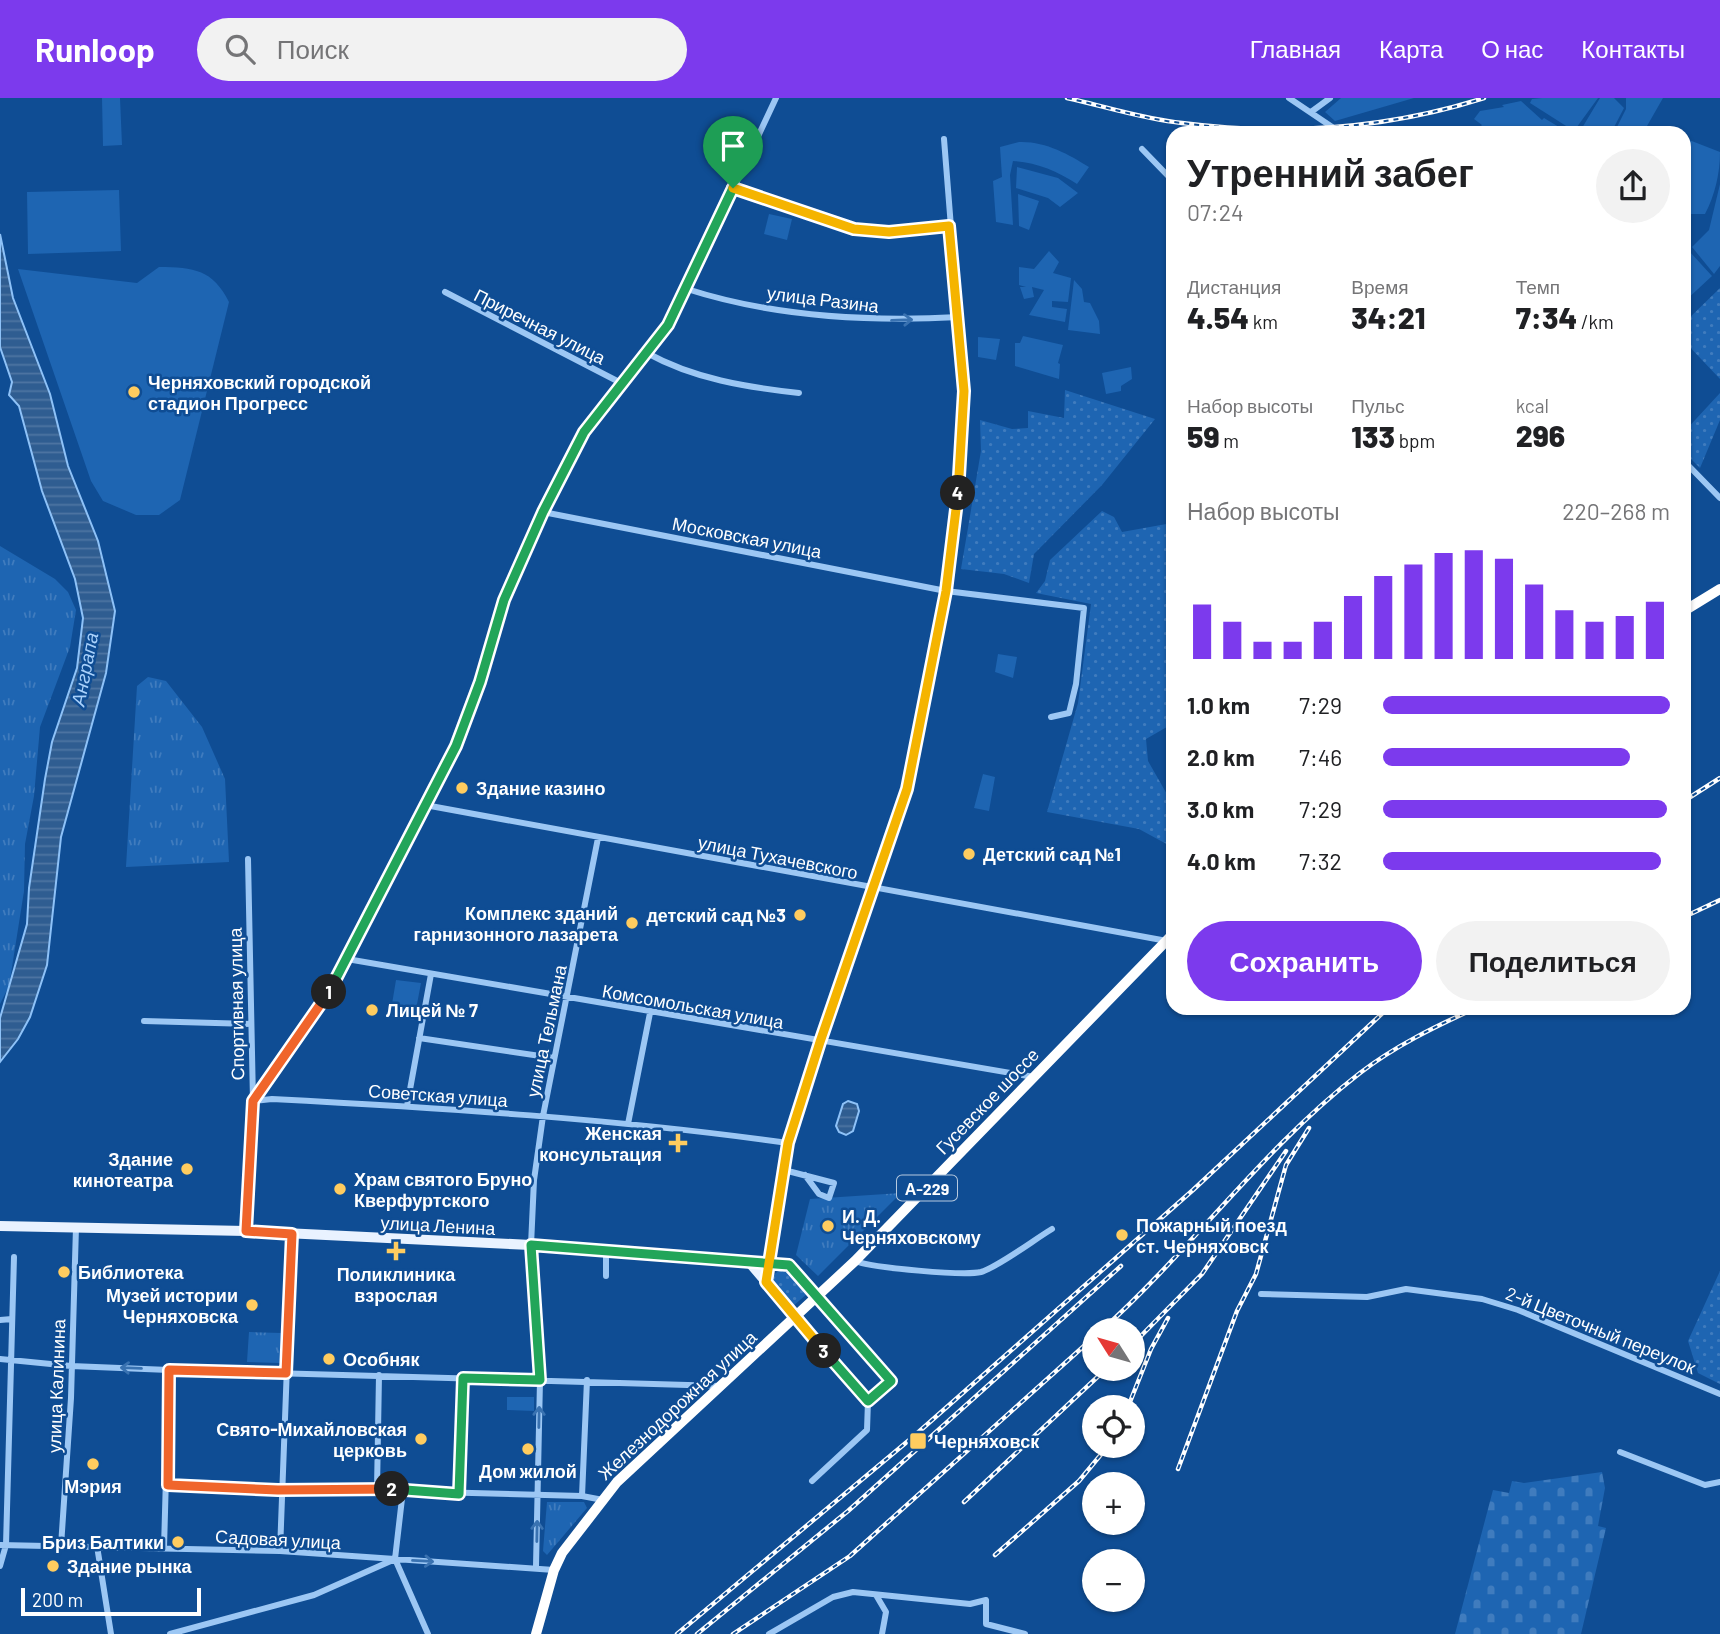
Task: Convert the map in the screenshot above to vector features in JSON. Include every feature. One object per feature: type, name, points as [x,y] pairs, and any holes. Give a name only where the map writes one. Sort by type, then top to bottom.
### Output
[{"type":"highway","points":[[1691,607],[1720,589]]},
{"type":"highway","name":"Гусевское шоссе","points":[[796,1319],[856,1261],[1166,942]]},
{"type":"highway","name":"Железнодорожная улица","points":[[536,1634],[554,1570],[562,1553],[603,1500],[632,1466],[796,1319]]},
{"type":"main road","name":"улица Ленина","points":[[0,1226],[246,1231],[531,1245],[770,1263],[792,1268],[891,1381],[868,1401]]},
{"type":"main road","points":[[748,1262],[868,1401]]},
{"type":"street","points":[[253,1101],[325,1001],[347,959],[456,746],[480,682],[504,600],[543,512],[584,432],[668,325],[776,98]]},
{"type":"street","points":[[1289,98],[1331,126]]},
{"type":"street","points":[[1311,112],[1330,98]]},
{"type":"street","points":[[766,1282],[788,1143],[907,789],[946,591],[962,455],[964,391],[944,139]]},
{"type":"street","points":[[1142,149],[1166,174]]},
{"type":"street","points":[[733,188],[854,229],[889,232],[949,226]]},
{"type":"street","name":"улица Разина","points":[[687,289],[713,298],[852,319],[893,321],[959,317]]},
{"type":"street","name":"Приречная улица","points":[[445,292],[623,384]]},
{"type":"street","points":[[647,353],[667,364],[700,376],[732,384],[799,393]]},
{"type":"street","points":[[1691,468],[1720,498]]},
{"type":"street","name":"Московская улица","points":[[543,512],[946,591],[1084,608],[1076,684],[1069,713],[1051,717]]},
{"type":"street","name":"улица Тухачевского","points":[[425,805],[873,889],[1166,937]]},
{"type":"street","name":"улица Тельмана","points":[[536,1566],[540,1382],[531,1245],[534,1181],[543,1116],[598,838]]},
{"type":"street","name":"Спортивная улица","points":[[246,1231],[253,1101],[248,859]]},
{"type":"street","name":"Комсомольская улица","points":[[347,959],[1034,1077]]},
{"type":"street","points":[[407,1106],[431,974]]},
{"type":"street","points":[[628,1124],[649,1013]]},
{"type":"street","points":[[144,1021],[251,1024]]},
{"type":"street","points":[[419,1038],[554,1058]]},
{"type":"street","name":"Советская улица","points":[[253,1101],[272,1099],[543,1116],[788,1143]]},
{"type":"street","points":[[784,1170],[805,1175],[834,1183],[829,1198],[819,1194],[805,1175]]},
{"type":"street","name":"улица Калинина","points":[[61,1546],[76,1226]]},
{"type":"street","points":[[856,1261],[868,1266],[981,1272],[1052,1229]]},
{"type":"street","points":[[280,1551],[292,1234]]},
{"type":"street","points":[[606,1251],[606,1276]]},
{"type":"street","points":[[0,1566],[3,1545],[3,1434],[11,1359],[14,1257]]},
{"type":"street","name":"2-й Цветочный переулок","points":[[1261,1294],[1367,1297],[1406,1289],[1482,1298],[1518,1310],[1720,1394]]},
{"type":"street","points":[[0,1320],[12,1319]]},
{"type":"street","points":[[0,1359],[71,1366],[169,1370],[723,1386]]},
{"type":"street","points":[[164,1548],[168,1485],[169,1370]]},
{"type":"street","points":[[377,1489],[379,1375]]},
{"type":"street","points":[[459,1494],[463,1378]]},
{"type":"street","points":[[582,1496],[587,1380]]},
{"type":"street","points":[[812,1481],[867,1430],[868,1401]]},
{"type":"street","points":[[1620,1452],[1705,1485],[1720,1482]]},
{"type":"street","points":[[168,1485],[582,1496],[603,1500]]},
{"type":"street","points":[[402,1490],[395,1559],[428,1634]]},
{"type":"street","name":"Садовая улица","points":[[3,1545],[280,1551],[536,1566],[554,1570]]},
{"type":"street","points":[[97,1546],[111,1634]]},
{"type":"street","points":[[170,1634],[314,1595],[395,1559]]},
{"type":"street","points":[[769,1634],[833,1597],[853,1592],[970,1604],[986,1600],[986,1623],[1012,1633],[1025,1634]]},
{"type":"street","points":[[876,1595],[886,1612],[882,1634]]},
{"type":"green space","points":[[102,98],[120,98],[122,145],[103,146]]},
{"type":"green space","points":[[1341,98],[1414,98],[1335,121],[1325,112]]},
{"type":"green space","points":[[1598,98],[1578,126],[1566,126],[1530,103],[1532,99]]},
{"type":"green space","points":[[1600,98],[1614,98],[1624,108],[1615,126],[1583,126]]},
{"type":"green space","points":[[1626,98],[1663,98],[1647,126],[1618,126],[1626,109]]},
{"type":"green space","points":[[1521,101],[1542,120],[1544,118],[1557,126],[1481,126],[1474,119],[1480,111],[1504,107],[1502,105]]},
{"type":"green space","points":[[1691,141],[1720,152],[1716,184],[1705,214],[1691,214]]},
{"type":"green space","points":[[1019,142],[1047,146],[1089,167],[1077,184],[1046,168],[1013,161],[1010,175],[1013,225],[996,222],[993,181],[1002,177],[1000,147]]},
{"type":"green space","points":[[1017,167],[1058,178],[1078,193],[1060,207],[1048,198],[1016,188]]},
{"type":"green space","points":[[1720,184],[1720,266],[1714,274],[1692,247],[1709,230]]},
{"type":"green space","points":[[119,190],[121,251],[28,254],[27,192]]},
{"type":"green space","points":[[1018,194],[1039,201],[1029,230],[1019,226]]},
{"type":"green space","points":[[769,214],[792,219],[787,240],[764,234]]},
{"type":"green space","points":[[1049,251],[1059,262],[1053,273],[1071,278],[1068,302],[1052,301],[1052,307],[1067,309],[1065,322],[1029,315],[1044,290],[1032,287],[1034,297],[1024,299],[1020,287],[1026,287],[1019,285],[1019,267],[1034,269]]},
{"type":"green space","points":[[1691,253],[1712,276],[1691,296]]},
{"type":"green space","name":"Черняховский городской стадион Прогресс","points":[[159,267],[201,272],[216,283],[229,302],[180,500],[159,515],[136,515],[103,501],[91,481],[18,269],[137,283]]},
{"type":"green space","points":[[1074,280],[1082,289],[1084,302],[1090,303],[1099,321],[1100,334],[1068,330]]},
{"type":"green space","points":[[1720,288],[1720,379],[1691,348],[1691,316]]},
{"type":"green space","points":[[1023,336],[1063,345],[1058,363],[1059,379],[1015,366],[1015,343],[1020,343]]},
{"type":"green space","points":[[978,337],[1000,339],[996,360],[978,357]]},
{"type":"green space","points":[[1131,367],[1132,379],[1121,386],[1121,391],[1106,394],[1102,373]]},
{"type":"green space","points":[[1065,390],[1155,419],[1102,485],[1034,554],[1029,583],[1004,574],[961,569],[981,451],[980,420],[1012,429],[1028,428],[1028,411],[1064,418]]},
{"type":"green space","points":[[1720,393],[1720,420],[1700,468],[1691,459],[1691,424]]},
{"type":"green space","points":[[1102,511],[1114,517],[1122,532],[1166,524],[1166,727],[1146,739],[1148,761],[1166,792],[1166,844],[1139,829],[1047,812],[1078,703],[1091,604],[1036,593],[1045,581],[1050,560]]},
{"type":"green space","points":[[0,546],[55,579],[68,592],[76,610],[70,647],[40,727],[34,796],[25,844],[24,891],[9,986],[0,1004]]},
{"type":"green space","points":[[998,654],[1017,657],[1013,678],[995,672]]},
{"type":"green space","points":[[148,677],[166,681],[202,727],[225,779],[229,862],[126,867],[137,686]]},
{"type":"green space","points":[[983,774],[995,777],[989,811],[974,808]]},
{"type":"green space","points":[[396,980],[421,983],[414,1020],[390,1016]]},
{"type":"green space","points":[[901,1193],[818,1276],[796,1255],[810,1199]]},
{"type":"green space","points":[[783,1267],[807,1294],[793,1306],[769,1279]]},
{"type":"green space","points":[[1720,1271],[1720,1384],[1698,1373],[1688,1341]]},
{"type":"green space","points":[[249,1332],[281,1333],[280,1363],[247,1362]]},
{"type":"green space","points":[[507,1397],[534,1397],[534,1411],[507,1410]]},
{"type":"green space","points":[[1602,1472],[1605,1488],[1598,1526],[1606,1528],[1581,1634],[1455,1634],[1493,1490],[1509,1493],[1512,1481],[1524,1483]]},
{"type":"green space","points":[[547,1502],[584,1502],[587,1508],[547,1555],[543,1551]]},
{"type":"water","name":"Анграпа","points":[[0,234],[13,298],[50,394],[68,466],[98,541],[115,611],[106,673],[61,837],[47,965],[30,1017],[18,1039],[0,1062],[0,1018],[27,924],[29,888],[45,779],[52,742],[77,668],[83,618],[75,579],[42,491],[19,406],[9,395],[12,382],[0,347]]},
{"type":"water","points":[[848,1101],[857,1104],[859,1111],[853,1131],[846,1135],[839,1132],[836,1126],[843,1104]]},
{"type":"railway","points":[[1067,98],[1167,121],[1211,126]]},
{"type":"railway","points":[[1344,126],[1410,117],[1484,98]]},
{"type":"railway","points":[[1691,797],[1720,778]]},
{"type":"railway","points":[[1691,914],[1720,900]]},
{"type":"railway","points":[[677,1634],[914,1436],[1193,1190],[1380,1015]]},
{"type":"railway","points":[[1115,1318],[1291,1133],[1325,1102],[1387,1054],[1461,1015]]},
{"type":"railway","points":[[1178,1469],[1237,1311],[1256,1274],[1286,1165],[1309,1128]]},
{"type":"railway","points":[[1145,1332],[1202,1274],[1286,1151]]},
{"type":"railway","points":[[697,1634],[848,1511],[1121,1266]]},
{"type":"railway","points":[[1133,1395],[1151,1349],[1168,1318]]},
{"type":"railway","points":[[733,1634],[850,1556],[1082,1348]]},
{"type":"railway","points":[[964,1502],[1093,1381]]},
{"type":"railway","points":[[995,1555],[1079,1481],[1098,1458]]},
{"type":"place","name":"Черняховский городской стадион Прогресс","points":[[134,392]]},
{"type":"place","name":"Здание казино","points":[[462,788]]},
{"type":"place","name":"Детский сад №1","points":[[969,854]]},
{"type":"place","name":"детский сад №3","points":[[800,915]]},
{"type":"place","name":"Комплекс зданий гарнизонного лазарета","points":[[632,923]]},
{"type":"place","name":"Лицей № 7","points":[[372,1010]]},
{"type":"place","name":"Женская консультация","points":[[678,1143]]},
{"type":"place","name":"Здание кинотеатра","points":[[187,1169]]},
{"type":"place","name":"Храм святого Бруно Кверфуртского","points":[[340,1189]]},
{"type":"place","name":"И. Д. Черняховскому","points":[[828,1226]]},
{"type":"place","name":"Пожарный поезд ст. Черняховск","points":[[1122,1235]]},
{"type":"place","name":"Поликлиника взрослая","points":[[396,1251]]},
{"type":"place","name":"Библиотека","points":[[64,1272]]},
{"type":"place","name":"Музей истории Черняховска","points":[[252,1305]]},
{"type":"place","name":"Особняк","points":[[329,1359]]},
{"type":"place","name":"Свято-Михайловская церковь","points":[[421,1439]]},
{"type":"place","name":"Черняховск","points":[[918,1441]]},
{"type":"place","name":"Дом жилой","points":[[528,1449]]},
{"type":"place","name":"Мэрия","points":[[93,1464]]},
{"type":"place","name":"Бриз Балтики","points":[[178,1542]]},
{"type":"place","name":"Здание рынка","points":[[53,1566]]},
{"type":"route","points":[[733,188],[668,325],[584,432],[543,512],[504,600],[480,682],[447,765],[325,1001],[253,1101],[246,1231],[292,1234],[286,1373],[169,1370],[168,1485],[278,1490],[377,1489],[459,1494],[463,1378],[540,1380],[531,1245],[748,1262],[770,1263],[784,1264],[789,1265],[891,1381],[868,1401],[766,1282],[770,1263],[788,1143],[907,789],[946,591],[962,455],[964,391],[949,226],[889,232],[854,229],[733,188]]}]
